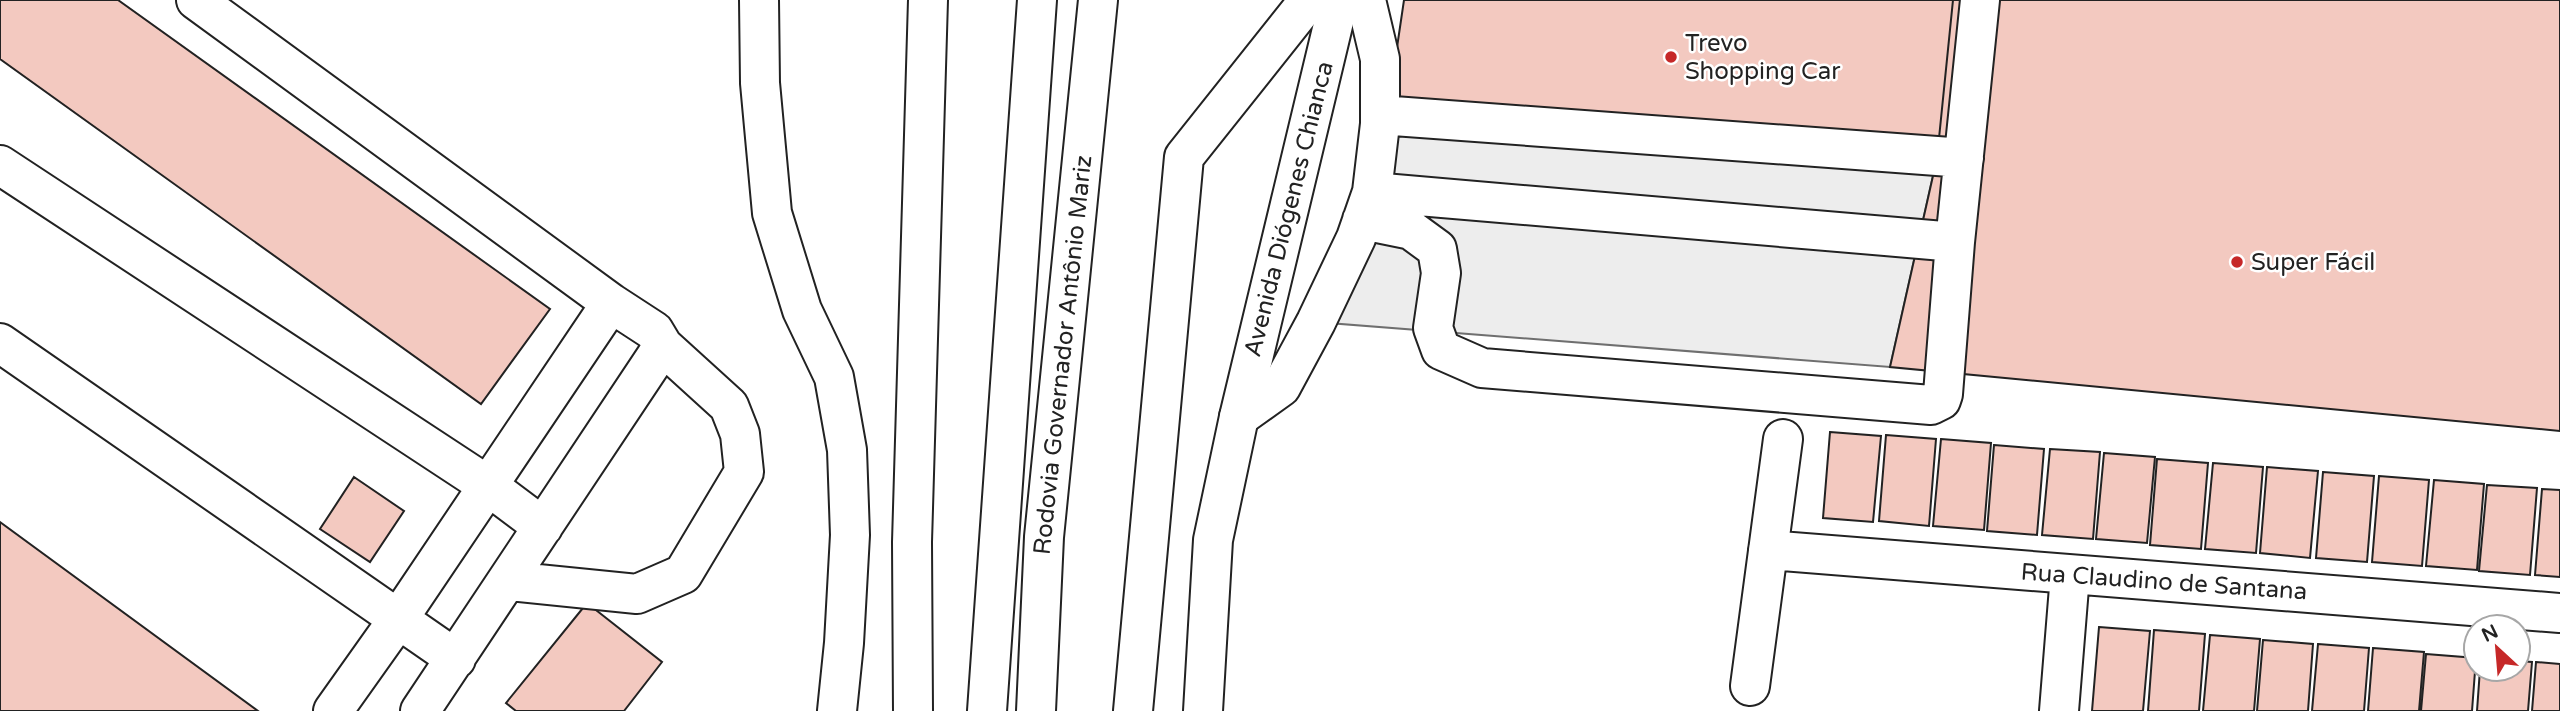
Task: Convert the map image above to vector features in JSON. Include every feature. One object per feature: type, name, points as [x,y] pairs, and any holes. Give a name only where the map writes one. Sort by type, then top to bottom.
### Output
[{"type":"main road","points":[[196,0],[611,303],[654,331],[663,346],[729,406],[740,434],[744,472],[683,574],[636,594],[508,581]]},
{"type":"main road","points":[[759,0],[760,83],[772,213],[802,310],[834,377],[847,450],[850,535],[837,711]]},
{"type":"main road","points":[[913,711],[912,542],[928,0]]},
{"type":"main road","name":"Rodovia Governador Antônio Mariz","points":[[987,711],[1037,0]]},
{"type":"main road","name":"Rodovia Governador Antônio Mariz","points":[[1035,711],[1044,537],[1098,0]]},
{"type":"main road","points":[[1133,711],[1184,157],[1309,0]]},
{"type":"main road","name":"Avenida Diógenes Chianca","points":[[1203,711],[1213,540],[1239,417],[1339,0]]},
{"type":"main road","name":"Avenida Diógenes Chianca","points":[[1239,417],[1281,387],[1317,322],[1367,206],[1380,115],[1380,59],[1366,0]]},
{"type":"main road","points":[[1367,206],[1411,230],[1437,250],[1441,273],[1433,328],[1441,350],[1469,364],[1482,368],[1931,405],[1941,400],[1943,394],[1955,242],[1980,0]]},
{"type":"main road","points":[[1380,115],[1964,158]]},
{"type":"main road","points":[[0,165],[487,485],[542,527]]},
{"type":"main road","points":[[1367,206],[1955,242]]},
{"type":"main road","points":[[333,711],[399,618],[611,303]]},
{"type":"main road","points":[[0,343],[456,659]]},
{"type":"main road","points":[[420,711],[663,346]]},
{"type":"main road","points":[[1750,685],[1783,439]]},
{"type":"main road","name":"Rua Claudino de Santana","points":[[1768,550],[2560,613]]},
{"type":"main road","points":[[2059,711],[2070,575]]},
{"type":"shaded area","points":[[1380,124],[1937,158],[1890,367],[1316,322]]},
{"type":"building","points":[[0,0],[118,0],[550,309],[481,404],[0,59]]},
{"type":"building","name":"Trevo Shopping Car","points":[[1404,0],[1953,0],[1937,158],[1387,115]]},
{"type":"building","name":"Super Fácil","points":[[1953,0],[2560,0],[2560,431],[1890,367],[1937,158]]},
{"type":"building","points":[[1830,432],[1881,436],[1873,522],[1823,518]]},
{"type":"building","points":[[1886,435],[1936,439],[1929,526],[1879,521]]},
{"type":"building","points":[[1941,439],[1991,443],[1984,530],[1933,526]]},
{"type":"building","points":[[1994,445],[2044,449],[2037,535],[1987,531]]},
{"type":"building","points":[[2050,449],[2100,452],[2093,539],[2042,535]]},
{"type":"building","points":[[2104,453],[2155,457],[2147,543],[2096,539]]},
{"type":"building","points":[[2157,459],[2208,463],[2201,549],[2150,545]]},
{"type":"building","points":[[2213,463],[2263,467],[2256,553],[2205,549]]},
{"type":"building","points":[[2267,467],[2318,471],[2310,558],[2260,553]]},
{"type":"building","points":[[2323,472],[2374,476],[2367,562],[2316,558]]},
{"type":"building","points":[[2379,476],[2429,480],[2422,566],[2372,562]]},
{"type":"building","points":[[354,477],[404,511],[370,562],[320,529]]},
{"type":"building","points":[[2434,480],[2484,484],[2477,570],[2426,566]]},
{"type":"building","points":[[2487,485],[2537,488],[2530,575],[2479,571]]},
{"type":"building","points":[[2542,489],[2560,490],[2560,577],[2535,575]]},
{"type":"building","points":[[0,522],[258,711],[0,711]]},
{"type":"building","points":[[587,603],[662,662],[624,711],[516,711],[506,703]]},
{"type":"building","points":[[2099,627],[2150,631],[2143,711],[2092,711]]},
{"type":"building","points":[[2154,630],[2205,634],[2199,711],[2148,711]]},
{"type":"building","points":[[2210,635],[2260,639],[2254,711],[2203,711]]},
{"type":"building","points":[[2263,640],[2313,644],[2308,711],[2257,711]]},
{"type":"building","points":[[2318,644],[2369,648],[2364,711],[2312,711]]},
{"type":"building","points":[[2373,648],[2424,652],[2419,711],[2368,711]]},
{"type":"building","points":[[2426,654],[2462,657],[2462,683],[2474,683],[2472,711],[2421,711]]},
{"type":"building","points":[[2536,662],[2560,664],[2560,711],[2532,711]]},
{"type":"building","points":[[2479,683],[2530,683],[2528,711],[2477,711]]},
{"type":"place","name":"Trevo Shopping Car","points":[[1671,57]]},
{"type":"place","name":"Super Fácil","points":[[2237,262]]}]
